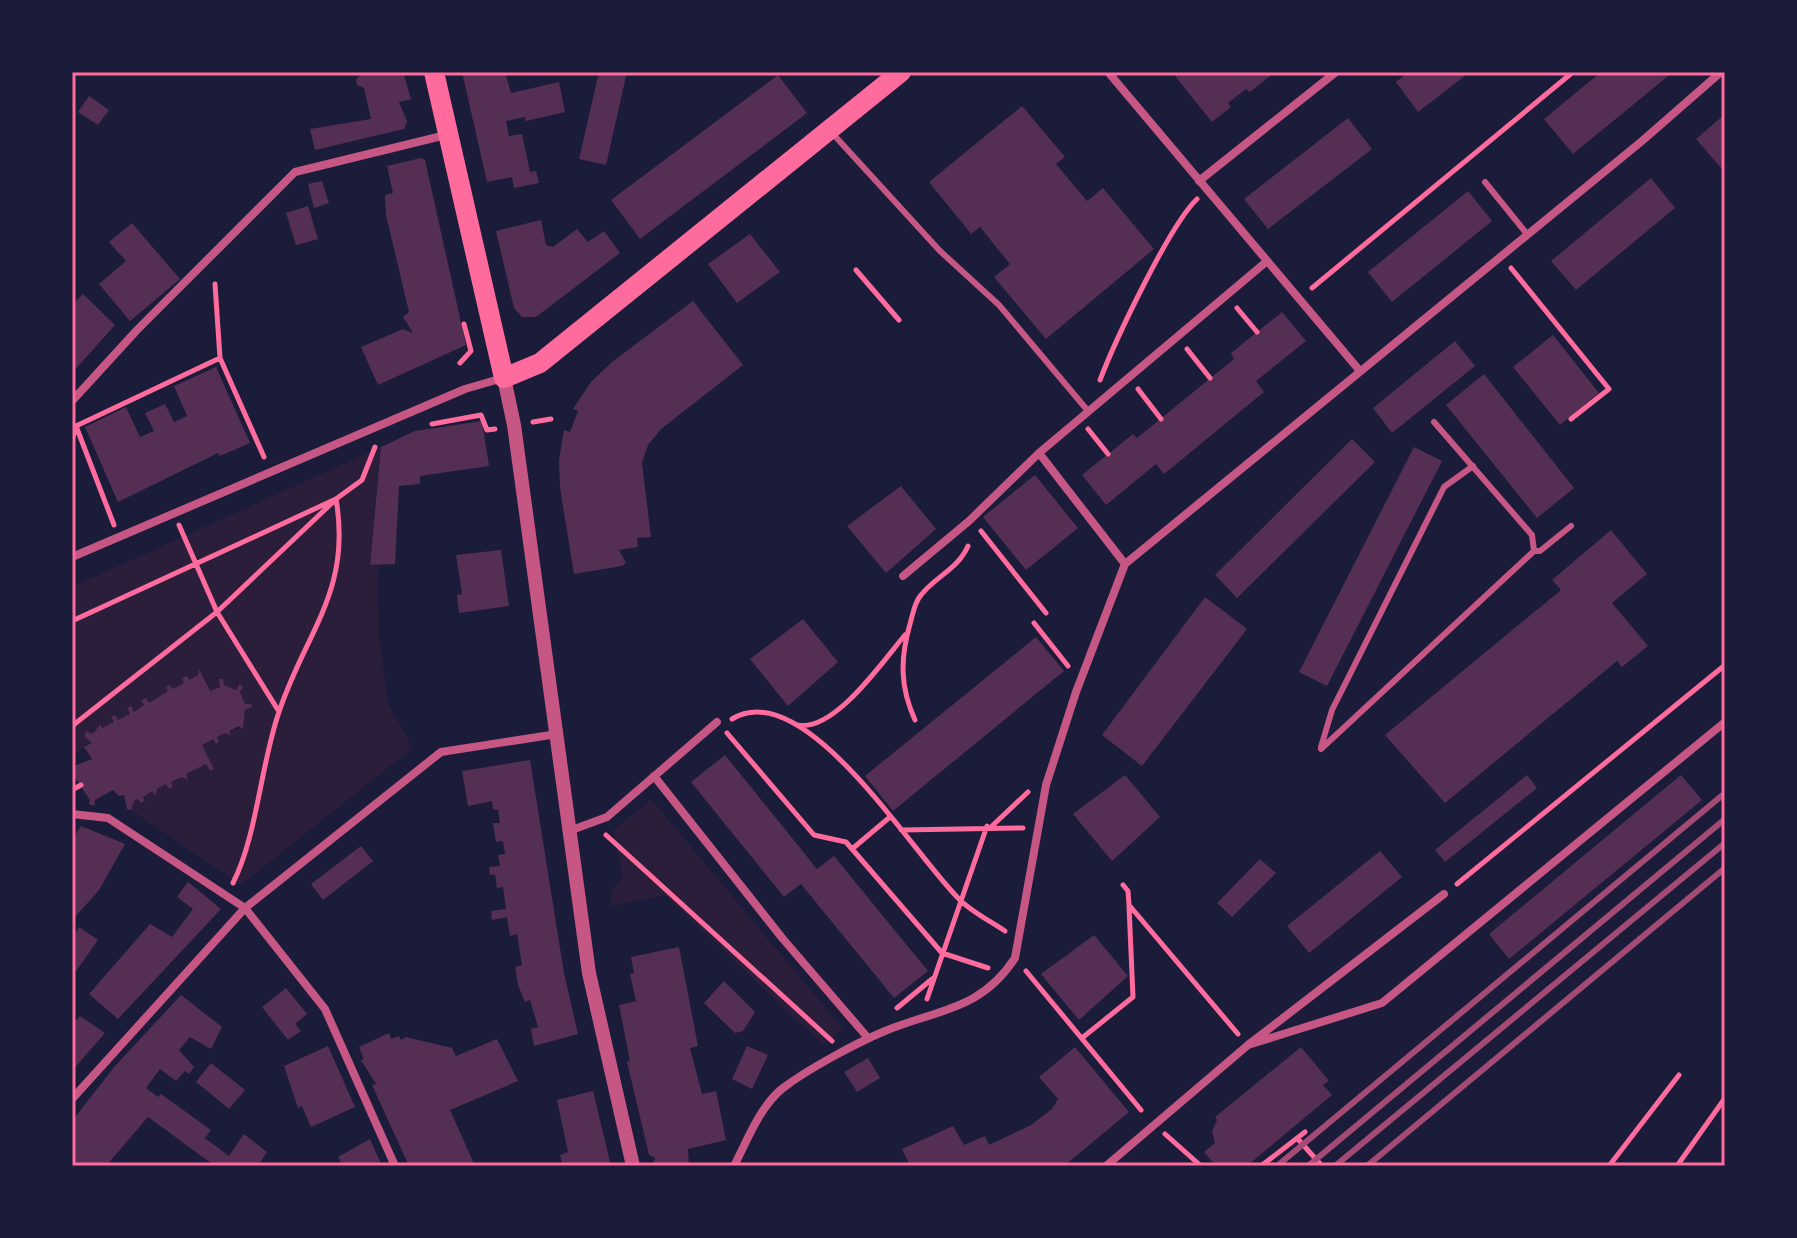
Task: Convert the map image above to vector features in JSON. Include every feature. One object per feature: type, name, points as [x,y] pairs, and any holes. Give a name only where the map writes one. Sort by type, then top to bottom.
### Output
[{"type":"main road","points":[[434,72],[504,378],[540,363],[901,72]]},
{"type":"street","points":[[1108,72],[1360,371]]},
{"type":"street","points":[[1199,181],[1336,72]]},
{"type":"street","points":[[734,1166],[762,1114],[782,1089],[868,1038],[980,997],[1005,974],[1015,958],[1046,785],[1076,692],[1125,564],[1721,72]]},
{"type":"street","points":[[72,401],[137,330],[295,172],[448,135]]},
{"type":"street","points":[[903,576],[970,519],[1039,453],[1266,262]]},
{"type":"street","points":[[72,557],[465,389],[504,378],[514,425],[589,973],[633,1166]]},
{"type":"street","points":[[1039,453],[1125,564]]},
{"type":"street","points":[[569,831],[607,817],[717,722]]},
{"type":"street","points":[[1248,1045],[1382,1003],[1725,722]]},
{"type":"street","points":[[72,1099],[245,908],[441,752],[558,734]]},
{"type":"street","points":[[654,776],[783,939],[868,1038]]},
{"type":"street","points":[[72,814],[108,818],[245,908],[325,1009],[395,1166]]},
{"type":"street","points":[[1106,1166],[1248,1045],[1444,894]]},
{"type":"lane","points":[[831,131],[940,251],[999,305],[1090,410]]},
{"type":"lane","points":[[1485,182],[1527,234]]},
{"type":"lane","points":[[1434,422],[1532,535],[1534,551]]},
{"type":"lane","points":[[1473,466],[1444,487],[1332,710],[1321,749],[1534,551],[1540,551],[1571,526]]},
{"type":"path","points":[[1298,299],[1573,72]]},
{"type":"path","points":[[1090,410],[1100,377],[1164,250],[1187,209],[1206,190]]},
{"type":"path","points":[[856,270],[899,320]]},
{"type":"path","points":[[1513,271],[1609,389],[1571,419]]},
{"type":"path","points":[[215,284],[220,358],[271,472]]},
{"type":"path","points":[[1237,307],[1257,332]]},
{"type":"path","points":[[460,363],[471,351],[464,324]]},
{"type":"path","points":[[1186,348],[1210,378]]},
{"type":"path","points":[[72,440],[76,426],[220,358]]},
{"type":"path","points":[[1137,388],[1161,419]]},
{"type":"path","points":[[429,424],[481,415],[487,430],[496,428]]},
{"type":"path","points":[[532,422],[551,419]]},
{"type":"path","points":[[76,426],[119,537]]},
{"type":"path","points":[[1087,428],[1108,454]]},
{"type":"path","points":[[72,726],[217,612],[336,499],[362,480],[375,447],[381,442]]},
{"type":"path","points":[[72,621],[336,499]]},
{"type":"path","points":[[226,895],[238,873],[279,711],[327,609],[340,544],[336,499]]},
{"type":"path","points":[[174,513],[217,612],[279,711]]},
{"type":"path","points":[[970,519],[1046,613]]},
{"type":"path","points":[[915,720],[906,700],[901,675],[906,635],[920,596],[963,559],[970,539],[970,519]]},
{"type":"path","points":[[1034,623],[1080,681]]},
{"type":"path","points":[[717,722],[726,722],[745,710],[780,713],[800,726],[828,718],[846,703],[906,635]]},
{"type":"path","points":[[1444,894],[1725,665]]},
{"type":"path","points":[[780,713],[852,769],[960,900],[1018,941]]},
{"type":"path","points":[[717,722],[814,835],[846,842],[942,953],[1005,974]]},
{"type":"path","points":[[72,789],[81,785]]},
{"type":"path","points":[[933,978],[990,826],[1027,793],[1046,785]]},
{"type":"path","points":[[852,849],[890,817]]},
{"type":"path","points":[[592,823],[845,1052]]},
{"type":"path","points":[[901,830],[990,826],[1036,828]]},
{"type":"path","points":[[1082,1038],[1133,997],[1128,891],[1123,885]]},
{"type":"path","points":[[1129,905],[1248,1045]]},
{"type":"path","points":[[1015,958],[1141,1110]]},
{"type":"path","points":[[1609,1166],[1679,1075]]},
{"type":"path","points":[[1677,1166],[1725,1098]]},
{"type":"path","points":[[1155,1126],[1201,1166]]},
{"type":"path","points":[[1261,1166],[1305,1132]]},
{"type":"path","points":[[1297,1138],[1322,1166]]},
{"type":"shaded area","points":[[381,447],[370,565],[378,566],[379,639],[389,705],[413,748],[241,885],[131,810],[134,801],[145,801],[143,797],[152,791],[156,796],[157,789],[166,784],[169,789],[173,787],[171,782],[182,777],[188,780],[186,774],[206,764],[213,769],[202,745],[212,739],[216,744],[217,737],[225,733],[231,736],[229,731],[246,726],[241,721],[245,709],[251,708],[252,704],[245,704],[240,692],[243,686],[236,690],[224,685],[223,679],[220,679],[220,687],[210,691],[200,670],[198,675],[173,689],[170,685],[168,691],[149,703],[146,698],[142,700],[144,705],[134,712],[131,706],[127,708],[130,714],[118,720],[115,715],[111,717],[114,722],[102,728],[99,724],[93,734],[86,731],[84,736],[92,743],[72,756],[72,587]]},
{"type":"shaded area","points":[[651,799],[843,1029],[823,1045],[665,895],[611,906],[611,890],[623,878],[613,831]]},
{"type":"building","points":[[365,72],[403,72],[411,99],[399,102],[407,121],[404,129],[315,150],[310,129],[371,119],[364,88],[357,85],[356,79]]},
{"type":"building","points":[[462,72],[505,72],[511,93],[559,82],[565,112],[526,121],[525,117],[506,121],[509,136],[522,134],[530,172],[536,171],[539,183],[514,188],[512,177],[487,182]]},
{"type":"building","points":[[599,72],[627,72],[606,165],[579,159]]},
{"type":"building","points":[[1180,72],[1275,72],[1250,92],[1246,89],[1228,103],[1231,107],[1212,122],[1175,76]]},
{"type":"building","points":[[1408,72],[1470,72],[1418,112],[1396,82]]},
{"type":"building","points":[[1601,72],[1673,72],[1573,154],[1544,119]]},
{"type":"building","points":[[778,75],[807,113],[640,239],[611,200]]},
{"type":"building","points":[[89,96],[109,110],[98,125],[78,112]]},
{"type":"building","points":[[1022,106],[1065,157],[1056,164],[1087,201],[1103,188],[1154,249],[1046,339],[994,277],[1010,264],[980,227],[971,234],[929,182]]},
{"type":"building","points":[[1725,114],[1725,166],[1722,169],[1696,139]]},
{"type":"building","points":[[1348,118],[1372,149],[1268,229],[1244,199]]},
{"type":"building","points":[[421,158],[425,160],[466,345],[378,385],[361,347],[403,329],[413,333],[403,317],[409,312],[386,215],[385,195],[393,193],[387,166]]},
{"type":"building","points":[[1651,178],[1675,208],[1576,290],[1551,261]]},
{"type":"building","points":[[322,181],[329,203],[314,208],[308,184]]},
{"type":"building","points":[[1468,191],[1492,221],[1392,302],[1368,272]]},
{"type":"building","points":[[308,206],[318,239],[296,245],[286,213]]},
{"type":"building","points":[[541,220],[546,245],[553,247],[577,229],[588,242],[604,231],[620,253],[536,317],[522,317],[514,308],[496,231]]},
{"type":"building","points":[[132,223],[180,279],[130,321],[99,284],[126,261],[109,242]]},
{"type":"building","points":[[750,234],[780,272],[737,303],[708,264]]},
{"type":"building","points":[[83,294],[115,325],[72,373],[72,305]]},
{"type":"building","points":[[693,301],[743,365],[661,429],[648,445],[642,463],[651,537],[637,538],[638,547],[619,550],[626,563],[622,566],[574,574],[560,488],[559,460],[564,430],[570,432],[578,411],[573,409],[591,382],[612,362]]},
{"type":"building","points":[[1282,312],[1306,341],[1256,381],[1264,392],[1164,474],[1156,464],[1106,505],[1082,475],[1133,434],[1137,438],[1234,359],[1231,353]]},
{"type":"building","points":[[1553,335],[1599,393],[1560,425],[1513,367]]},
{"type":"building","points":[[1455,341],[1475,366],[1392,433],[1373,408]]},
{"type":"building","points":[[216,367],[250,443],[220,456],[218,453],[118,502],[85,427],[126,407],[140,437],[154,431],[145,413],[165,404],[174,422],[187,416],[174,386]]},
{"type":"building","points":[[1484,374],[1574,488],[1537,518],[1446,405]]},
{"type":"building","points":[[482,421],[489,466],[420,476],[420,484],[399,486],[395,564],[370,565],[381,447],[415,431]]},
{"type":"building","points":[[1352,439],[1375,462],[1237,598],[1215,575]]},
{"type":"building","points":[[1414,447],[1442,461],[1327,686],[1299,672]]},
{"type":"building","points":[[1035,475],[1078,528],[1026,570],[983,517]]},
{"type":"building","points":[[901,486],[936,529],[886,573],[847,526]]},
{"type":"building","points":[[1611,530],[1647,574],[1612,603],[1648,646],[1622,667],[1617,661],[1445,803],[1385,735],[1561,590],[1552,580]]},
{"type":"building","points":[[501,550],[509,606],[459,613],[457,595],[462,594],[456,555]]},
{"type":"building","points":[[1205,597],[1247,629],[1142,766],[1102,735]]},
{"type":"building","points":[[803,619],[838,662],[788,706],[750,659]]},
{"type":"building","points":[[1036,637],[1064,671],[893,811],[865,776]]},
{"type":"building","points":[[199,669],[210,691],[220,687],[219,679],[236,690],[240,684],[245,704],[252,704],[251,708],[245,709],[243,729],[239,726],[229,731],[231,736],[225,733],[217,737],[219,742],[216,744],[213,739],[202,745],[214,769],[210,771],[206,764],[186,774],[188,780],[182,777],[171,782],[173,787],[169,789],[166,784],[157,789],[155,796],[152,791],[143,797],[145,801],[141,803],[138,799],[134,801],[131,810],[127,809],[124,795],[119,796],[113,790],[95,800],[94,806],[89,804],[90,800],[72,773],[72,767],[92,759],[84,747],[92,743],[84,736],[86,731],[93,734],[100,724],[102,728],[114,722],[111,717],[115,715],[118,720],[130,714],[127,708],[131,706],[134,712],[144,705],[141,700],[146,698],[149,703],[168,691],[166,687],[170,685],[173,689],[184,683],[182,678],[187,676],[189,680],[198,675]]},
{"type":"building","points":[[725,755],[817,869],[834,856],[928,971],[894,998],[801,884],[784,897],[691,782]]},
{"type":"building","points":[[530,760],[564,973],[578,1034],[534,1046],[531,1029],[538,1027],[530,1000],[525,1002],[518,985],[515,967],[522,965],[517,934],[510,936],[507,917],[492,920],[491,911],[506,909],[503,887],[497,888],[495,874],[490,875],[489,867],[500,866],[498,855],[505,854],[503,841],[496,842],[493,823],[500,823],[498,810],[493,809],[492,801],[468,806],[462,771]]},
{"type":"building","points":[[1125,775],[1160,817],[1112,861],[1073,814]]},
{"type":"building","points":[[1527,775],[1537,788],[1445,862],[1435,850]]},
{"type":"building","points":[[1681,775],[1702,800],[1509,959],[1489,934]]},
{"type":"building","points":[[81,826],[125,844],[99,890],[76,916],[72,913],[72,839]]},
{"type":"building","points":[[361,846],[373,861],[323,900],[311,884]]},
{"type":"building","points":[[1380,851],[1402,877],[1309,953],[1287,926]]},
{"type":"building","points":[[1260,859],[1276,873],[1232,917],[1217,903]]},
{"type":"building","points":[[188,882],[221,909],[118,1019],[89,994],[150,924],[172,937],[193,909],[177,897]]},
{"type":"building","points":[[79,927],[98,940],[72,977],[72,938]]},
{"type":"building","points":[[1094,935],[1128,976],[1079,1020],[1041,974]]},
{"type":"building","points":[[679,947],[698,1046],[690,1048],[702,1094],[716,1091],[726,1140],[688,1149],[689,1165],[652,1166],[655,1158],[649,1155],[627,1062],[630,1061],[619,1005],[636,1001],[630,974],[634,973],[631,957]]},
{"type":"building","points":[[724,981],[755,1012],[743,1031],[735,1033],[704,1003]]},
{"type":"building","points":[[286,988],[307,1014],[295,1024],[301,1031],[288,1040],[262,1007]]},
{"type":"building","points":[[181,995],[222,1027],[211,1049],[190,1037],[179,1050],[194,1067],[189,1074],[185,1071],[176,1081],[160,1069],[146,1088],[158,1097],[161,1094],[211,1130],[205,1138],[229,1156],[244,1134],[267,1152],[258,1166],[215,1166],[148,1117],[106,1166],[72,1166],[72,1121],[115,1066]]},
{"type":"building","points":[[80,1016],[105,1033],[72,1071],[72,1025]]},
{"type":"building","points":[[389,1033],[391,1039],[406,1037],[452,1048],[456,1056],[497,1039],[518,1081],[450,1110],[475,1166],[409,1166],[372,1085],[376,1084],[361,1060],[364,1059],[359,1047]]},
{"type":"building","points":[[328,1046],[355,1107],[311,1127],[302,1106],[298,1108],[284,1066]]},
{"type":"building","points":[[747,1046],[768,1055],[752,1089],[732,1079]]},
{"type":"building","points":[[1075,1047],[1129,1112],[1064,1166],[910,1166],[902,1149],[953,1126],[964,1145],[985,1136],[989,1145],[1031,1125],[1052,1109],[1058,1099],[1039,1077]]},
{"type":"building","points":[[1301,1047],[1329,1081],[1323,1085],[1332,1095],[1247,1166],[1216,1166],[1204,1152],[1215,1143],[1212,1131],[1217,1120],[1215,1117]]},
{"type":"building","points":[[868,1058],[880,1078],[857,1092],[844,1072]]},
{"type":"building","points":[[211,1063],[245,1090],[229,1109],[196,1082]]},
{"type":"building","points":[[593,1091],[611,1166],[563,1166],[560,1155],[568,1152],[557,1100]]},
{"type":"building","points":[[370,1139],[382,1166],[343,1166],[338,1157]]},
{"type":"railway","points":[[1277,1166],[1725,793]]},
{"type":"railway","points":[[1308,1166],[1725,819]]},
{"type":"railway","points":[[1335,1166],[1725,843]]},
{"type":"railway","points":[[1367,1166],[1725,868]]}]
